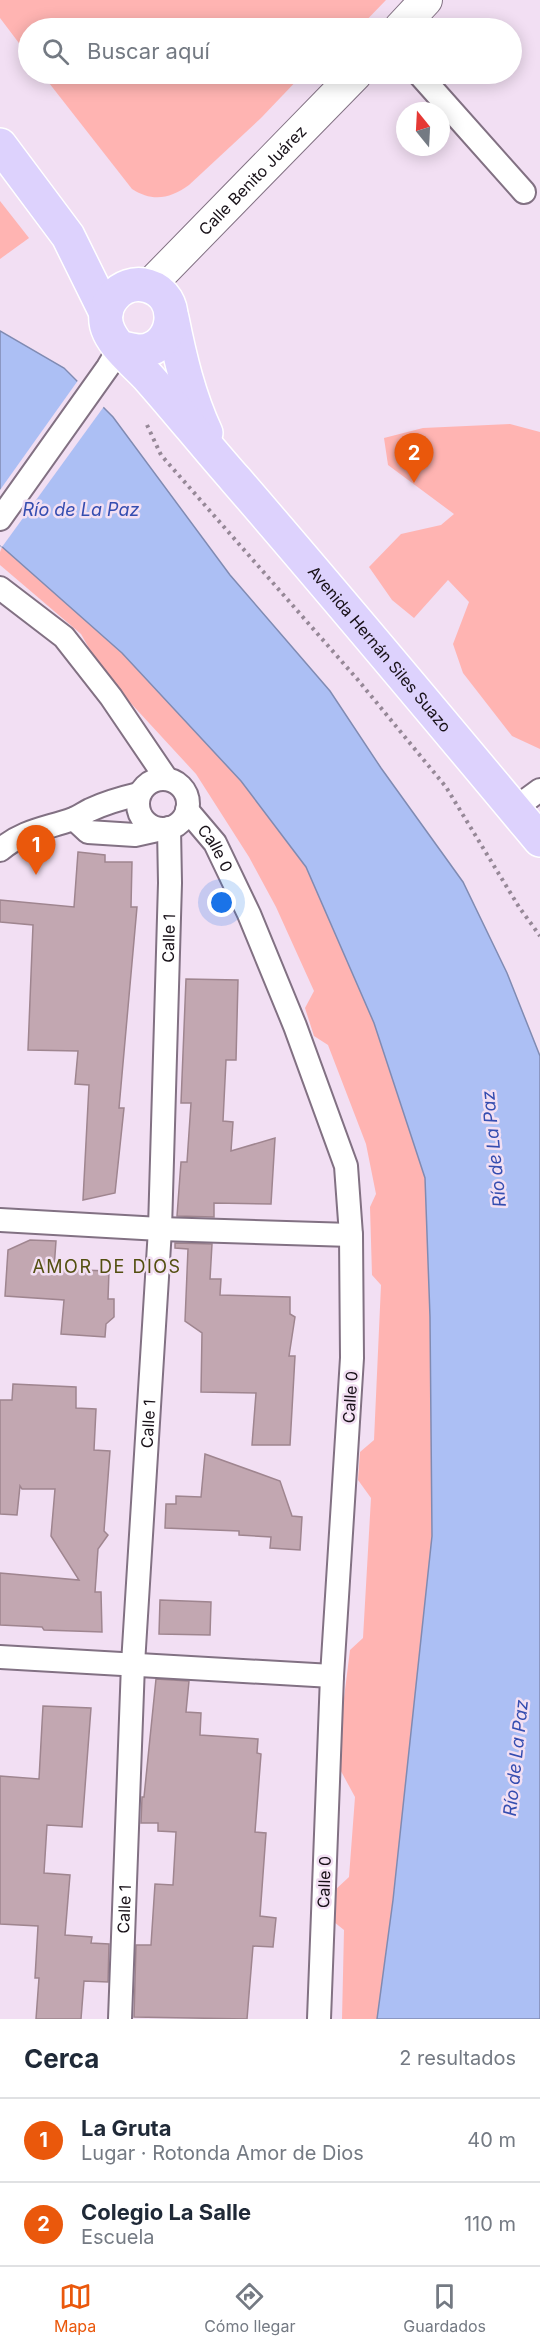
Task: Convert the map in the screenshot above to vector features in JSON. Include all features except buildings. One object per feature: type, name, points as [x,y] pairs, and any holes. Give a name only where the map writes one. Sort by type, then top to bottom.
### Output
[{"type":"main road","points":[[409,18],[426,0]]},
{"type":"main road","name":"Calle Benito Juárez","points":[[143,286],[346,84]]},
{"type":"main road","points":[[0,145],[68,236],[106,313]]},
{"type":"main road","points":[[68,236],[143,286],[159,292],[167,300],[172,318],[167,336],[153,348],[134,351],[112,360],[106,313],[116,292],[126,287],[143,286]]},
{"type":"main road","name":"Avenida Hernán Siles Suazo","points":[[172,318],[194,406],[218,459]]},
{"type":"main road","name":"Avenida Hernán Siles Suazo","points":[[112,360],[218,459],[540,840]]},
{"type":"street","points":[[428,84],[524,192]]},
{"type":"street","points":[[0,519],[112,360]]},
{"type":"street","points":[[0,588],[64,637],[111,697],[166,778],[181,786],[189,801],[188,810],[178,825],[135,835],[88,832],[74,819]]},
{"type":"street","points":[[143,746],[138,810],[141,818],[147,824],[166,829]]},
{"type":"street","points":[[0,850],[11,841],[34,829],[74,819],[89,810],[141,791],[150,782],[166,778]]},
{"type":"street","points":[[514,809],[540,790]]},
{"type":"street","name":"Calle 0","points":[[188,810],[215,843],[249,914],[295,1026],[346,1166],[351,1235],[352,1358],[332,1676],[318,2019]]},
{"type":"street","name":"Calle 1","points":[[120,2019],[133,1664],[160,1229],[170,883],[166,829]]},
{"type":"street","points":[[0,1220],[160,1229],[351,1235]]},
{"type":"street","points":[[0,1657],[332,1676]]},
{"type":"shaded area","points":[[0,0],[386,0],[369,18],[18,18],[18,42],[0,18]]},
{"type":"shaded area","points":[[50,84],[293,84],[261,118],[182,190],[168,196],[154,197],[132,189]]},
{"type":"shaded area","points":[[0,201],[29,238],[0,259]]},
{"type":"shaded area","points":[[510,424],[540,432],[540,749],[512,736],[463,673],[453,644],[469,602],[448,580],[414,618],[392,600],[369,567],[401,534],[441,525],[454,514],[388,465],[384,438],[423,428]]},
{"type":"shaded area","points":[[2,547],[122,653],[241,781],[306,867],[374,1023],[425,1178],[430,1317],[432,1536],[393,1900],[377,2019],[342,2019],[344,1930],[334,1922],[335,1890],[349,1877],[355,1797],[336,1762],[350,1650],[363,1638],[371,1498],[358,1480],[360,1452],[374,1440],[381,1285],[372,1275],[370,1207],[376,1194],[366,1144],[328,1045],[314,1036],[305,1008],[314,991],[276,907],[249,857],[196,774],[103,673],[81,634],[0,565]]},
{"type":"water","name":"Río de La Paz","points":[[0,331],[64,368],[113,417],[230,575],[330,691],[381,768],[463,882],[507,973],[540,1056],[540,2019],[377,2019],[393,1900],[432,1536],[430,1317],[425,1178],[374,1023],[306,867],[241,781],[122,653],[0,545]]},
{"type":"pier","points":[[79,379],[105,405],[2,547],[0,545],[0,490]]},
{"type":"place","name":"Colegio La Salle","points":[[414,483]]},
{"type":"place","name":"La Gruta","points":[[36,875]]},
{"type":"district","name":"AMOR DE DIOS","points":[[107,1267]]}]
